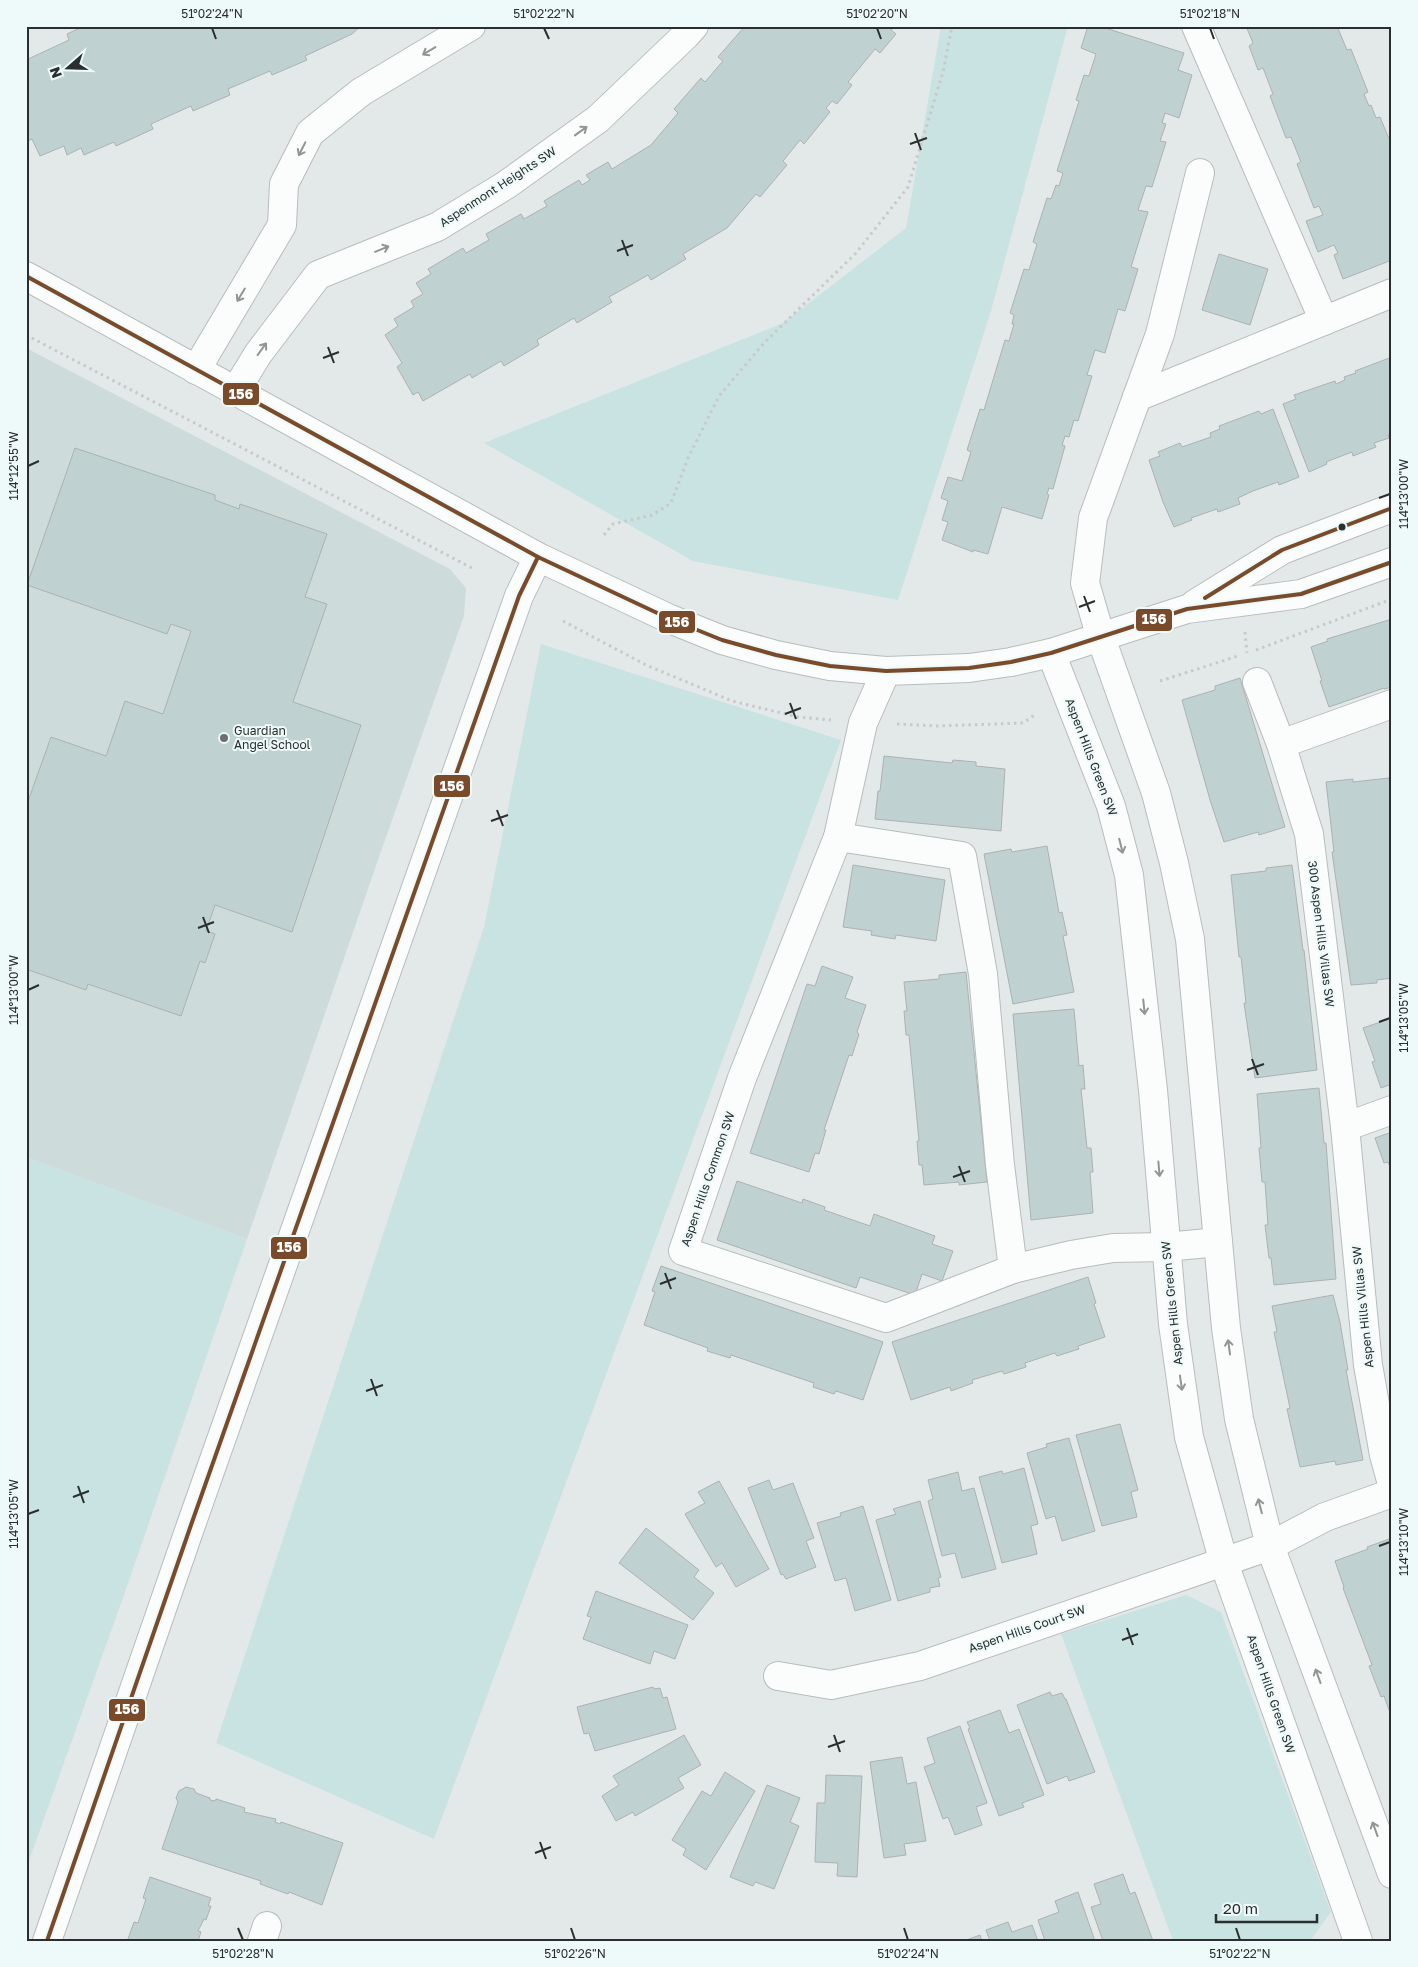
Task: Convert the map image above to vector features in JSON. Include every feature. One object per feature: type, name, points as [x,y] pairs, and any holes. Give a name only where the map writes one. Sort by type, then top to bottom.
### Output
[{"type":"street","points":[[196,370],[282,226],[284,184],[310,133],[361,92],[471,26]]},
{"type":"street","name":"Aspenmont Heights SW","points":[[236,390],[258,354],[318,275],[437,227],[506,185],[598,119],[694,26]]},
{"type":"street","points":[[1196,26],[1324,321]]},
{"type":"street","points":[[1200,173],[1160,334],[1093,518],[1085,583],[1101,638],[1156,793],[1174,863],[1190,940],[1226,1328],[1239,1419],[1270,1546],[1392,1874]]},
{"type":"street","points":[[26,276],[538,557],[670,619],[722,640],[776,655],[812,662],[886,671],[969,668],[1011,662],[1051,653],[1187,608],[1282,550],[1392,508]]},
{"type":"street","points":[[1137,397],[1392,293]]},
{"type":"street","points":[[47,1941],[191,1525],[519,596],[538,557]]},
{"type":"street","points":[[1187,608],[1301,594],[1392,562]]},
{"type":"street","name":"Aspen Hills Green SW","points":[[1051,653],[1111,806],[1129,876],[1153,1090],[1173,1324],[1189,1437],[1224,1563],[1358,1941]]},
{"type":"street","name":"Aspen Hills Common SW","points":[[886,671],[863,723],[838,837],[742,1078],[683,1251],[886,1318],[1013,1269],[1071,1255],[1113,1248],[1166,1247],[1218,1242]]},
{"type":"street","name":"300 Aspen Hills Villas SW","points":[[1257,682],[1281,744],[1309,834],[1345,1127]]},
{"type":"street","points":[[1281,744],[1392,704]]},
{"type":"street","points":[[838,837],[962,856],[983,974],[1000,1165],[1013,1269]]},
{"type":"street","points":[[1345,1127],[1392,1110]]},
{"type":"street","name":"Aspen Hills Villas SW","points":[[1345,1127],[1380,1360],[1384,1455],[1392,1484]]},
{"type":"street","points":[[1270,1546],[1325,1517],[1392,1493]]},
{"type":"street","name":"Aspen Hills Court SW","points":[[778,1676],[831,1684],[920,1666],[1270,1546]]},
{"type":"path","points":[[604,534],[613,524],[652,515],[671,504],[688,458],[719,396],[764,343],[856,253],[908,187],[943,72],[952,26]]},
{"type":"path","points":[[26,335],[472,568]]},
{"type":"path","points":[[1160,681],[1246,653],[1392,599]]},
{"type":"path","points":[[1243,602],[1246,653],[1257,682]]},
{"type":"path","points":[[563,621],[646,665],[732,701],[798,717],[863,723],[937,726],[1023,723],[1036,714]]},
{"type":"shaded area","points":[[941,26],[1068,26],[991,311],[898,600],[693,561],[484,443],[783,323],[906,228]]},
{"type":"shaded area","name":"Guardian Angel School","points":[[26,348],[450,569],[466,588],[464,616],[247,1239],[26,1157]]},
{"type":"shaded area","points":[[541,644],[841,740],[434,1839],[216,1743],[484,927]]},
{"type":"shaded area","points":[[26,1157],[247,1239],[125,1592],[26,1869]]},
{"type":"shaded area","points":[[1186,1595],[1221,1612],[1331,1912],[1310,1941],[1173,1941],[1061,1634]]},
{"type":"building","points":[[84,26],[361,26],[352,34],[305,56],[307,60],[272,75],[270,71],[228,89],[230,95],[193,111],[191,106],[151,124],[153,129],[116,146],[114,142],[84,155],[81,148],[67,155],[64,146],[40,156],[32,139],[26,142],[26,60],[69,40],[67,34]]},
{"type":"building","points":[[745,26],[749,29],[751,26],[894,26],[891,30],[896,34],[880,53],[875,49],[848,82],[852,85],[837,104],[832,101],[826,108],[830,112],[804,144],[800,140],[783,161],[787,165],[760,197],[756,194],[727,228],[683,254],[686,259],[651,280],[648,275],[609,297],[612,302],[577,323],[574,318],[537,340],[539,345],[504,366],[501,361],[472,378],[470,374],[423,401],[418,392],[413,395],[397,367],[402,363],[385,335],[398,326],[394,319],[414,307],[411,301],[423,294],[416,283],[431,274],[428,269],[463,248],[466,253],[489,240],[486,234],[521,214],[524,219],[547,206],[544,201],[579,180],[582,185],[590,180],[586,175],[608,162],[612,169],[651,145],[678,113],[674,109],[701,78],[705,82],[723,61],[718,57]]},
{"type":"building","points":[[1088,26],[1099,26],[1184,53],[1178,70],[1192,75],[1179,118],[1165,113],[1162,123],[1166,124],[1160,141],[1166,142],[1152,187],[1146,186],[1138,210],[1148,212],[1131,267],[1138,269],[1125,311],[1118,309],[1105,353],[1095,350],[1087,375],[1092,376],[1078,421],[1074,420],[1069,437],[1065,436],[1062,445],[1065,446],[1053,489],[1049,488],[1047,494],[1049,495],[1042,519],[1002,507],[988,554],[973,550],[973,552],[942,540],[948,522],[942,520],[948,501],[941,498],[948,477],[962,481],[971,452],[967,450],[980,409],[984,410],[1005,340],[1009,341],[1014,324],[1012,324],[1014,315],[1010,313],[1024,269],[1029,270],[1037,244],[1033,242],[1047,198],[1051,199],[1056,185],[1059,186],[1063,173],[1057,171],[1079,101],[1076,100],[1084,75],[1089,76],[1096,54],[1081,48]]},
{"type":"building","points":[[1246,26],[1337,26],[1347,50],[1351,49],[1368,92],[1364,94],[1369,106],[1371,105],[1376,118],[1380,117],[1392,146],[1392,260],[1343,279],[1334,255],[1338,253],[1334,245],[1318,252],[1306,221],[1323,215],[1319,206],[1314,208],[1297,164],[1301,162],[1291,137],[1286,138],[1270,96],[1273,94],[1263,68],[1258,70],[1249,46],[1253,43]]},
{"type":"building","points":[[1219,254],[1268,269],[1250,325],[1202,310]]},
{"type":"building","points":[[1392,357],[1392,434],[1388,435],[1389,438],[1374,443],[1376,447],[1353,456],[1352,452],[1326,462],[1327,464],[1309,472],[1283,404],[1296,399],[1294,395],[1335,381],[1336,384],[1345,380],[1344,377],[1356,373],[1355,371]]},
{"type":"building","points":[[1273,409],[1299,477],[1279,485],[1278,482],[1253,491],[1238,498],[1240,504],[1218,512],[1217,509],[1191,518],[1192,520],[1174,527],[1163,502],[1149,460],[1160,456],[1158,452],[1180,443],[1182,447],[1211,437],[1210,433],[1220,429],[1219,426],[1259,411],[1261,414]]},
{"type":"building","points":[[75,448],[215,495],[215,500],[239,509],[240,504],[327,534],[305,597],[327,604],[293,702],[361,725],[292,932],[215,905],[206,931],[215,934],[205,963],[200,961],[181,1016],[88,984],[86,990],[26,969],[26,807],[51,737],[106,756],[125,701],[163,714],[191,631],[171,624],[167,634],[27,585]]},
{"type":"building","points":[[1392,619],[1392,687],[1329,707],[1311,647],[1328,641],[1327,639]]},
{"type":"building","points":[[1240,678],[1285,827],[1259,835],[1258,832],[1224,842],[1210,800],[1182,700],[1215,690],[1215,686]]},
{"type":"building","points":[[884,756],[952,763],[953,760],[976,762],[976,766],[1005,769],[1001,831],[875,819]]},
{"type":"building","points":[[1389,778],[1392,803],[1392,978],[1377,980],[1377,983],[1351,985],[1332,852],[1334,852],[1326,782],[1353,779],[1353,782]]},
{"type":"building","points":[[1047,846],[1059,913],[1062,912],[1067,935],[1063,936],[1074,992],[1013,1004],[984,854],[1011,849],[1012,852]]},
{"type":"building","points":[[853,865],[945,880],[936,941],[896,935],[895,939],[871,935],[872,931],[843,927]]},
{"type":"building","points":[[1292,865],[1304,950],[1317,1070],[1255,1078],[1244,1003],[1246,1003],[1241,957],[1239,957],[1231,875],[1266,871],[1266,868]]},
{"type":"building","points":[[822,966],[853,977],[845,998],[866,1005],[857,1032],[859,1034],[852,1056],[849,1055],[824,1130],[826,1130],[819,1154],[815,1153],[809,1172],[750,1153],[807,984],[815,986]]},
{"type":"building","points":[[966,972],[987,1182],[959,1185],[959,1182],[924,1185],[922,1165],[919,1165],[917,1141],[919,1141],[909,1035],[906,1035],[904,1011],[907,1011],[904,982],[939,979],[939,975]]},
{"type":"building","points":[[1074,1009],[1079,1066],[1083,1065],[1085,1089],[1081,1089],[1087,1148],[1091,1148],[1093,1172],[1090,1172],[1093,1213],[1031,1220],[1013,1014]]},
{"type":"building","points":[[1392,1018],[1392,1084],[1381,1088],[1372,1062],[1375,1061],[1363,1028]]},
{"type":"building","points":[[1319,1088],[1324,1143],[1326,1143],[1336,1279],[1274,1285],[1265,1225],[1268,1225],[1265,1182],[1262,1182],[1259,1148],[1261,1148],[1257,1094]]},
{"type":"building","points":[[1392,1132],[1392,1172],[1388,1162],[1384,1163],[1375,1138]]},
{"type":"building","points":[[737,1181],[802,1203],[803,1199],[825,1207],[824,1210],[870,1226],[874,1214],[935,1236],[932,1244],[953,1251],[942,1281],[922,1274],[915,1295],[860,1277],[856,1288],[717,1240]]},
{"type":"building","points":[[661,1266],[883,1342],[863,1400],[836,1391],[834,1394],[813,1387],[814,1383],[731,1355],[730,1358],[707,1351],[708,1348],[644,1325],[655,1292],[652,1291]]},
{"type":"building","points":[[1088,1277],[1096,1303],[1094,1304],[1105,1337],[1078,1346],[1079,1349],[1057,1356],[1055,1353],[1025,1363],[1026,1367],[1004,1374],[1002,1371],[972,1380],[973,1383],[951,1391],[950,1387],[911,1400],[892,1342]]},
{"type":"building","points":[[1333,1295],[1340,1322],[1348,1370],[1346,1370],[1363,1460],[1336,1465],[1335,1461],[1300,1467],[1287,1409],[1290,1408],[1274,1332],[1277,1332],[1272,1306]]},
{"type":"building","points":[[1120,1424],[1138,1490],[1131,1492],[1137,1517],[1102,1526],[1076,1435]]},
{"type":"building","points":[[1069,1438],[1095,1531],[1062,1541],[1055,1516],[1046,1519],[1027,1453],[1047,1447],[1046,1444]]},
{"type":"building","points":[[1024,1468],[1038,1524],[1031,1526],[1037,1554],[1002,1563],[979,1477],[1002,1471],[1003,1474]]},
{"type":"building","points":[[958,1472],[962,1491],[974,1488],[996,1569],[962,1578],[955,1553],[942,1556],[928,1501],[933,1499],[928,1480]]},
{"type":"building","points":[[769,1480],[773,1490],[793,1483],[814,1538],[806,1541],[816,1567],[786,1579],[783,1574],[781,1575],[748,1488]]},
{"type":"building","points":[[719,1481],[769,1569],[736,1587],[722,1563],[716,1567],[685,1514],[705,1503],[698,1492]]},
{"type":"building","points":[[920,1501],[941,1577],[938,1578],[940,1586],[930,1588],[930,1592],[898,1601],[876,1520],[896,1514],[893,1509]]},
{"type":"building","points":[[863,1506],[891,1600],[855,1611],[846,1578],[835,1581],[817,1523],[841,1516],[840,1513]]},
{"type":"building","points":[[646,1528],[699,1570],[694,1577],[714,1593],[693,1620],[619,1563]]},
{"type":"building","points":[[1392,1538],[1392,1718],[1384,1696],[1381,1697],[1369,1666],[1372,1665],[1343,1588],[1335,1561]]},
{"type":"building","points":[[596,1591],[688,1625],[675,1659],[654,1651],[650,1664],[583,1639],[591,1617],[587,1616]]},
{"type":"building","points":[[653,1687],[654,1689],[660,1688],[663,1698],[667,1697],[676,1729],[595,1751],[589,1733],[584,1734],[577,1707]]},
{"type":"building","points":[[1050,1692],[1052,1696],[1062,1693],[1066,1699],[1095,1772],[1069,1781],[1067,1776],[1047,1784],[1017,1705]]},
{"type":"building","points":[[1000,1710],[1009,1733],[1019,1729],[1044,1795],[1022,1803],[1024,1807],[999,1816],[967,1722]]},
{"type":"building","points":[[960,1726],[987,1803],[976,1807],[982,1825],[955,1835],[948,1817],[943,1819],[924,1767],[935,1763],[927,1738]]},
{"type":"building","points":[[684,1735],[701,1765],[678,1778],[684,1788],[635,1816],[633,1812],[616,1821],[602,1796],[619,1785],[613,1776]]},
{"type":"building","points":[[902,1757],[907,1784],[916,1782],[926,1841],[904,1844],[906,1855],[884,1858],[870,1762]]},
{"type":"building","points":[[725,1772],[755,1791],[706,1870],[683,1855],[686,1849],[672,1840],[702,1791],[711,1796]]},
{"type":"building","points":[[826,1775],[862,1776],[857,1877],[837,1876],[838,1863],[815,1862],[817,1803],[825,1803]]},
{"type":"building","points":[[767,1785],[800,1798],[790,1822],[799,1826],[774,1889],[755,1882],[753,1886],[730,1877]]},
{"type":"building","points":[[186,1787],[194,1789],[196,1793],[210,1798],[210,1800],[215,1801],[216,1799],[245,1808],[244,1812],[276,1819],[275,1822],[280,1824],[281,1822],[343,1843],[322,1905],[289,1892],[288,1894],[260,1884],[261,1881],[162,1849],[178,1802],[176,1798],[179,1791]]},
{"type":"building","points":[[1123,1874],[1130,1894],[1135,1892],[1153,1941],[1103,1941],[1091,1907],[1101,1904],[1094,1884]]},
{"type":"building","points":[[150,1877],[211,1898],[208,1906],[211,1906],[206,1920],[204,1919],[198,1931],[201,1932],[198,1941],[130,1941],[128,1939],[134,1922],[138,1923],[146,1899],[143,1898]]},
{"type":"building","points":[[1078,1892],[1095,1941],[1045,1941],[1038,1920],[1059,1912],[1055,1901]]},
{"type":"building","points":[[1008,1922],[1012,1932],[1032,1925],[1038,1941],[990,1941],[986,1930]]},
{"type":"building","points":[[980,1935],[982,1941],[964,1941]]},
{"type":"transit line","name":"156","points":[[26,276],[538,557],[670,619],[722,640],[776,655],[830,666],[886,671],[969,668],[1011,662],[1051,653],[1187,609],[1301,594],[1392,562]]},
{"type":"transit line","name":"156","points":[[1205,598],[1282,550],[1392,508]]},
{"type":"transit line","name":"156","points":[[47,1941],[191,1525],[519,596],[538,557]]},
{"type":"place","name":"Guardian Angel School","points":[[224,738]]}]
